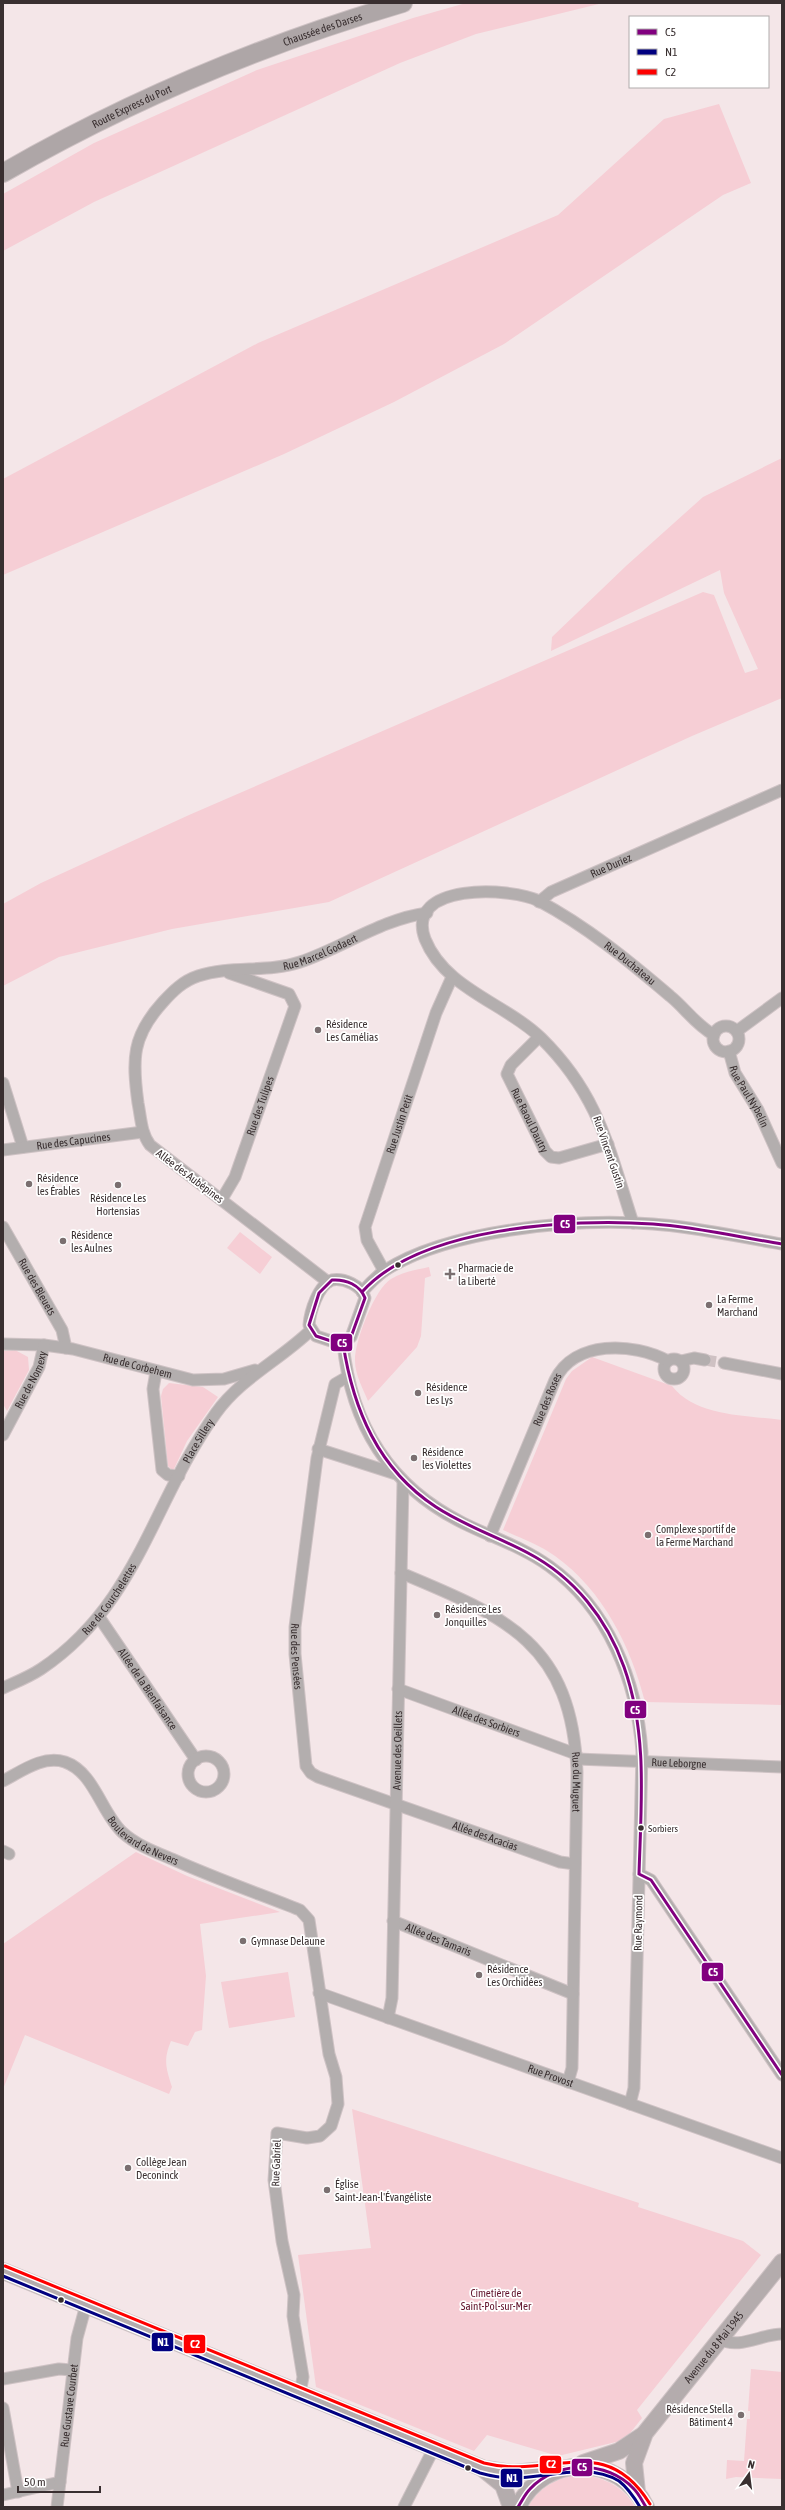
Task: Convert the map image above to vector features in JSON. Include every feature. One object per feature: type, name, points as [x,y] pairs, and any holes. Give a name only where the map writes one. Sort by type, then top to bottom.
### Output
[{"type":"main road","name":"Chaussée des Darses","points":[[242,46],[364,3]]},
{"type":"main road","name":"Chaussée des Darses","points":[[266,50],[403,3]]},
{"type":"main road","name":"Route Express du Port","points":[[3,160],[111,104],[242,46]]},
{"type":"main road","name":"Route Express du Port","points":[[3,173],[148,98],[266,50]]},
{"type":"street","name":"Rue Duriez","points":[[539,902],[551,892],[782,790]]},
{"type":"street","points":[[427,913],[437,902],[458,893],[473,891],[523,896],[539,902]]},
{"type":"street","name":"Rue Duchateau","points":[[539,902],[582,928],[638,969],[678,1002],[702,1028],[714,1034]]},
{"type":"street","name":"Rue Marcel Godaert","points":[[194,977],[297,963],[407,917],[427,913]]},
{"type":"street","name":"Rue Vincent Gustin","points":[[427,913],[423,926],[425,939],[436,957],[452,977],[511,1013],[539,1036],[581,1087],[598,1117],[633,1223]]},
{"type":"street","name":"Rue des Tulipes","points":[[222,1199],[235,1177],[295,1011],[295,1003],[289,994],[226,972]]},
{"type":"street","name":"Allée des Aubépines","points":[[194,977],[176,988],[155,1011],[137,1041],[134,1059],[134,1078],[143,1132],[150,1145],[162,1157],[222,1199],[328,1282]]},
{"type":"street","name":"Rue Justin Petit","points":[[384,1271],[367,1240],[365,1227],[436,1013],[452,977]]},
{"type":"street","points":[[737,1031],[782,998]]},
{"type":"street","points":[[723,1026],[731,1027],[737,1031],[738,1043],[729,1051],[722,1051],[715,1046],[714,1034],[723,1026]]},
{"type":"street","name":"Rue Raoul Dautry","points":[[539,1036],[511,1065],[507,1074],[546,1151],[552,1157],[559,1158],[608,1144]]},
{"type":"street","name":"Rue Paul Nybelin","points":[[729,1051],[735,1073],[758,1110],[782,1163]]},
{"type":"street","points":[[3,1083],[23,1147]]},
{"type":"street","name":"Rue des Capucines","points":[[3,1150],[143,1132]]},
{"type":"street","points":[[362,1292],[384,1271],[432,1250],[503,1232],[568,1224],[633,1223],[668,1225],[782,1244]]},
{"type":"street","name":"Rue des Bleuets","points":[[3,1227],[62,1330],[66,1348]]},
{"type":"street","points":[[341,1280],[356,1286],[362,1292],[364,1302],[352,1334],[343,1343],[335,1344],[319,1338],[311,1330],[311,1317],[322,1289],[328,1282],[341,1280]]},
{"type":"street","name":"Place Sillery","points":[[156,1372],[153,1389],[161,1467],[166,1474],[179,1476],[198,1440],[220,1408],[243,1383],[270,1364],[311,1330]]},
{"type":"street","name":"Rue Raymond","points":[[343,1343],[347,1377],[353,1398],[368,1433],[400,1479],[443,1512],[490,1536],[527,1552],[553,1569],[578,1591],[600,1619],[627,1675],[639,1722],[642,1762],[634,2088],[630,2104]]},
{"type":"street","name":"Rue de Corbehem","points":[[3,1344],[44,1345],[66,1348],[156,1372],[193,1380],[217,1380],[240,1376],[270,1364]]},
{"type":"street","name":"Rue de Nomexy","points":[[3,1435],[39,1367],[44,1345]]},
{"type":"street","name":"Rue des Roses","points":[[490,1536],[555,1380],[563,1367],[588,1351],[606,1348],[655,1355],[668,1361],[674,1358],[681,1361],[694,1358],[705,1360]]},
{"type":"street","points":[[668,1361],[664,1365],[664,1372],[669,1378],[674,1379],[681,1376],[684,1372],[684,1367],[681,1361]]},
{"type":"street","points":[[724,1364],[782,1374]]},
{"type":"street","name":"Rue des Pensées","points":[[347,1377],[338,1381],[334,1387],[318,1449],[305,1538],[294,1634],[306,1764],[309,1771],[316,1776],[396,1803]]},
{"type":"street","points":[[318,1449],[400,1479]]},
{"type":"street","name":"Rue de Courchelettes","points":[[3,1688],[28,1677],[48,1665],[75,1643],[100,1617],[135,1564],[179,1476]]},
{"type":"street","name":"Avenue des Oeillets","points":[[388,2018],[392,1998],[401,1573],[400,1479]]},
{"type":"street","name":"Rue du Muguet","points":[[401,1573],[452,1594],[510,1626],[533,1646],[552,1670],[563,1694],[570,1717],[576,1756],[572,2068],[568,2082]]},
{"type":"street","name":"Allée de la Bienfaisance","points":[[100,1617],[196,1760]]},
{"type":"street","name":"Allée des Sorbiers","points":[[398,1688],[576,1756]]},
{"type":"street","name":"Rue Leborgne","points":[[576,1756],[642,1762],[782,1767]]},
{"type":"street","name":"Boulevard de Nevers","points":[[3,1781],[47,1760],[68,1763],[83,1775],[118,1828],[130,1838],[214,1878],[295,1908],[306,1915]]},
{"type":"street","name":"Allée des Acacias","points":[[396,1803],[560,1862],[575,1864]]},
{"type":"street","points":[[639,1874],[650,1880],[782,2075]]},
{"type":"street","name":"Rue Gabriel","points":[[300,2393],[303,2379],[293,2316],[294,2295],[282,2241],[274,2180],[274,2158],[277,2132],[307,2138],[320,2136],[331,2126],[338,2108],[336,2077],[330,2060],[311,1927],[306,1915]]},
{"type":"street","name":"Allée des Tamaris","points":[[393,1921],[573,1994]]},
{"type":"street","name":"Rue Provost","points":[[320,1993],[782,2158]]},
{"type":"street","name":"Avenue du 8 Mai 1945","points":[[568,2467],[619,2451],[645,2432],[782,2262]]},
{"type":"street","points":[[3,2271],[482,2468],[495,2476],[503,2484],[511,2507]]},
{"type":"street","name":"Rue Gustave Courbet","points":[[57,2507],[72,2370],[78,2332],[86,2305]]},
{"type":"street","points":[[720,2339],[734,2344],[766,2334],[782,2334]]},
{"type":"street","points":[[3,2379],[59,2369],[72,2370]]},
{"type":"street","points":[[3,2408],[18,2492]]},
{"type":"street","name":"Avenue du 8 Mai 1945","points":[[637,2492],[634,2463],[645,2432]]},
{"type":"street","points":[[404,2507],[434,2448]]},
{"type":"street","points":[[482,2468],[513,2473],[592,2466],[608,2470],[625,2480],[637,2492],[646,2507]]},
{"type":"street","points":[[518,2507],[536,2483],[568,2467]]},
{"type":"street","points":[[3,2496],[60,2482]]},
{"type":"green space","points":[[466,3],[603,3],[476,34],[400,63],[94,202],[3,251],[3,194],[94,143],[257,70],[413,18]]},
{"type":"green space","points":[[719,104],[751,183],[723,195],[504,344],[394,402],[284,454],[3,575],[3,479],[258,343],[558,215],[664,119]]},
{"type":"green space","points":[[782,458],[782,698],[692,736],[329,902],[172,929],[59,957],[3,986],[3,904],[41,883],[189,815],[703,592],[714,595],[745,673],[758,669],[724,593],[720,570],[551,651],[552,637],[626,566],[703,497]]},
{"type":"green space","points":[[240,1232],[272,1257],[260,1274],[227,1248]]},
{"type":"green space","points":[[429,1267],[431,1276],[425,1278],[421,1336],[417,1347],[368,1401],[358,1376],[355,1361],[358,1342],[372,1304],[378,1293],[391,1279],[404,1273]]},
{"type":"green space","points":[[15,1350],[28,1357],[29,1370],[7,1411],[3,1404],[3,1351]]},
{"type":"green space","name":"Complexe sportif de la Ferme Marchand","points":[[592,1357],[672,1386],[682,1396],[694,1404],[708,1409],[722,1413],[782,1420],[782,1705],[645,1702],[632,1661],[623,1641],[613,1621],[587,1585],[572,1570],[549,1552],[503,1530],[566,1379],[572,1371]]},
{"type":"green space","points":[[169,1383],[203,1387],[218,1397],[187,1441],[173,1471],[168,1466],[161,1396],[163,1389]]},
{"type":"green space","points":[[136,1852],[187,1876],[280,1912],[200,1924],[206,1976],[202,2030],[195,2032],[188,2046],[171,2041],[166,2059],[172,2087],[169,2094],[25,2035],[3,2089],[3,1944]]},
{"type":"green space","points":[[288,1972],[295,2017],[229,2028],[221,1982]]},
{"type":"green space","name":"Cimetière de Saint-Pol-sur-Mer","points":[[352,2109],[639,2203],[638,2207],[743,2241],[761,2255],[637,2410],[642,2418],[627,2437],[620,2441],[558,2456],[487,2435],[474,2451],[316,2387],[298,2255],[371,2248]]},
{"type":"green space","points":[[751,2369],[782,2372],[782,2479],[736,2477],[726,2479],[727,2460],[744,2461],[747,2419],[750,2419],[750,2411],[748,2411]]},
{"type":"green space","points":[[582,2475],[598,2478],[613,2484],[625,2494],[635,2507],[528,2507],[538,2493],[550,2484],[565,2478]]},
{"type":"tunnel","points":[[705,1360],[724,1363]]},
{"type":"transit line","name":"C5","points":[[362,1292],[388,1270],[420,1253],[458,1240],[498,1231],[540,1226],[581,1223],[669,1225],[782,1244]]},
{"type":"transit line","name":"C5","points":[[332,1280],[347,1282],[356,1286],[363,1293],[365,1298],[351,1337],[340,1344],[316,1336],[309,1325],[319,1293],[332,1280]]},
{"type":"transit line","name":"C5","points":[[343,1343],[347,1367],[362,1414],[372,1436],[398,1475],[416,1492],[447,1514],[517,1547],[545,1563],[560,1574],[587,1601],[608,1632],[624,1667],[632,1692],[637,1718],[641,1770],[639,1874]]},
{"type":"transit line","name":"C5","points":[[639,1874],[651,1880],[782,2075]]},
{"type":"transit line","name":"C2","points":[[5,2266],[484,2463],[508,2467],[575,2462],[595,2463],[614,2469],[632,2482],[650,2504]]},
{"type":"transit line","name":"N1","points":[[3,2276],[480,2473],[505,2478],[567,2472],[607,2475],[619,2481],[631,2493],[640,2507]]},
{"type":"transit line","name":"C5","points":[[518,2507],[528,2491],[541,2479],[554,2473],[582,2467],[610,2473],[623,2479],[636,2491],[646,2507]]},
{"type":"place","name":"Résidence Les Camélias","points":[[318,1030]]},
{"type":"place","name":"Résidence les Érables","points":[[29,1184]]},
{"type":"place","name":"Résidence Les Hortensias","points":[[118,1185]]},
{"type":"place","name":"Résidence les Aulnes","points":[[63,1241]]},
{"type":"place","name":"Pharmacie de la Liberté","points":[[450,1274]]},
{"type":"place","name":"La Ferme Marchand","points":[[709,1305]]},
{"type":"place","name":"Résidence Les Lys","points":[[418,1393]]},
{"type":"place","name":"Résidence les Violettes","points":[[414,1458]]},
{"type":"place","name":"Complexe sportif de la Ferme Marchand","points":[[648,1535]]},
{"type":"place","name":"Résidence Les Jonquilles","points":[[437,1615]]},
{"type":"place","name":"Sorbiers","points":[[641,1828]]},
{"type":"place","name":"Gymnase Delaune","points":[[243,1941]]},
{"type":"place","name":"Résidence Les Orchidées","points":[[479,1975]]},
{"type":"place","name":"Collège Jean Deconinck","points":[[128,2168]]},
{"type":"place","name":"Église Saint-Jean-l'Évangéliste","points":[[327,2190]]},
{"type":"place","name":"Résidence Stella Bâtiment 4","points":[[741,2415]]}]
